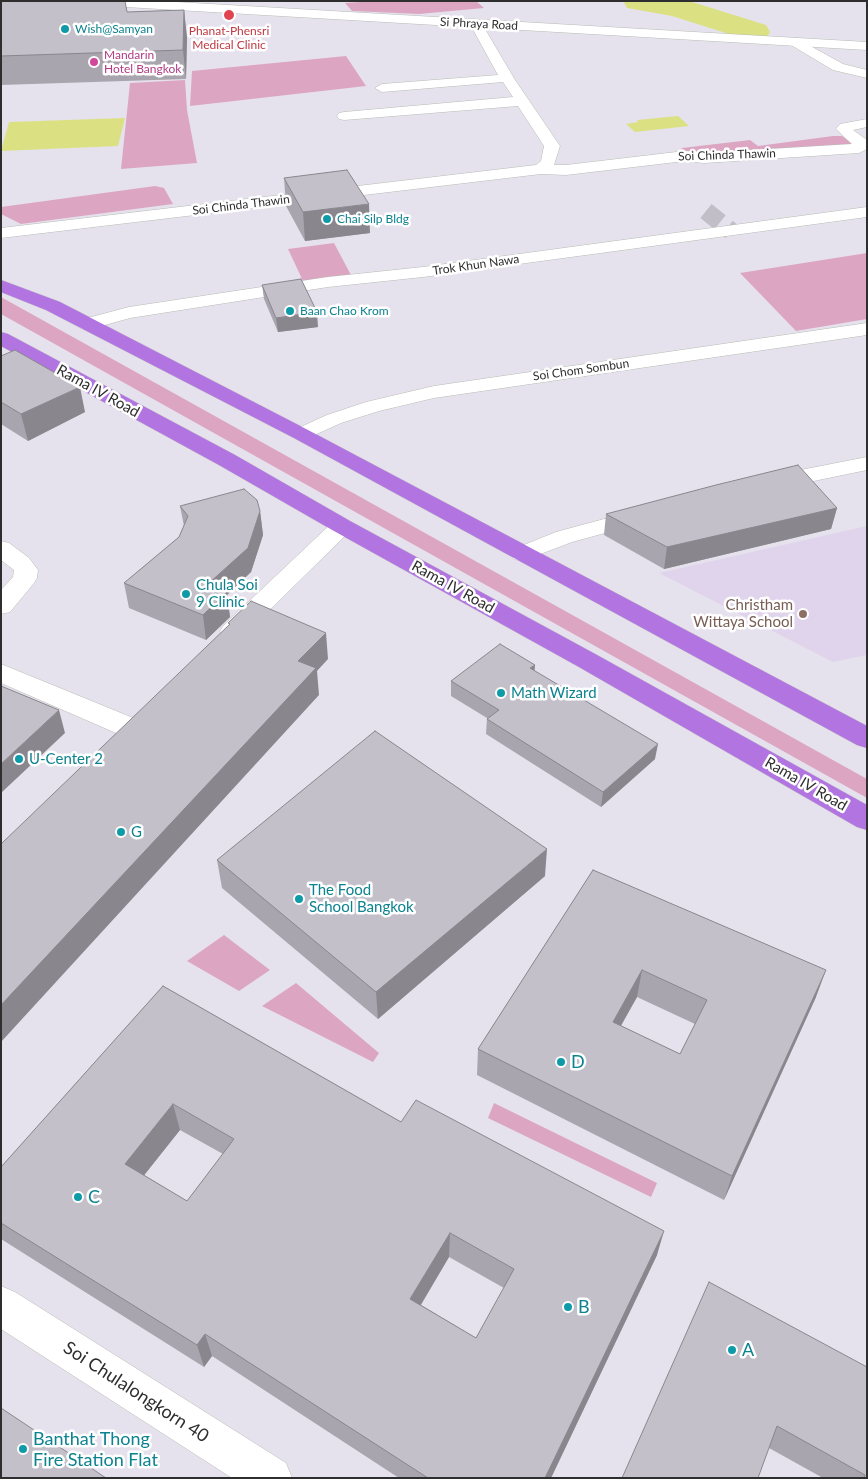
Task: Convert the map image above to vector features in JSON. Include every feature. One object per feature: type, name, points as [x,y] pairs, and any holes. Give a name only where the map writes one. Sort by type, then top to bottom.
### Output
[{"type":"main road","points":[[1,270],[20,280],[53,306]]},
{"type":"main road","points":[[1,285],[53,306],[301,434],[867,738]]},
{"type":"main road","name":"Rama IV Road","points":[[1,330],[37,358]]},
{"type":"main road","name":"Rama IV Road","points":[[1,338],[226,460],[588,661],[867,819]]},
{"type":"street","name":"Si Phraya Road","points":[[91,1],[867,46]]},
{"type":"street","points":[[476,24],[521,101],[552,146],[548,162],[541,169]]},
{"type":"street","points":[[796,42],[838,67],[867,74]]},
{"type":"street","points":[[382,88],[507,78]]},
{"type":"street","points":[[344,116],[521,101]]},
{"type":"street","name":"Soi Chinda Thawin","points":[[1,233],[541,169],[566,170],[685,156],[704,158],[859,148],[863,145],[843,129],[867,123]]},
{"type":"street","name":"Trok Khun Nawa","points":[[87,324],[129,313],[328,282],[423,272],[867,212]]},
{"type":"street","name":"Soi Chom Sombun","points":[[301,434],[334,419],[373,406],[434,392],[867,329]]},
{"type":"street","points":[[746,488],[867,463]]},
{"type":"street","points":[[522,554],[564,537],[660,511]]},
{"type":"street","points":[[217,646],[342,526]]},
{"type":"street","points":[[1,548],[22,563],[26,570],[25,578],[1,606]]},
{"type":"street","points":[[1,673],[140,722],[112,749]]},
{"type":"street","name":"Soi Chulalongkorn 40","points":[[1,1306],[270,1478]]},
{"type":"shaded area","points":[[373,1],[476,1],[484,8],[419,14],[352,11],[345,3]]},
{"type":"shaded area","points":[[346,56],[366,86],[190,106],[192,71]]},
{"type":"shaded area","points":[[185,80],[187,110],[197,163],[121,169],[130,83]]},
{"type":"shaded area","points":[[678,116],[689,126],[635,132],[626,124],[638,122],[637,120]]},
{"type":"shaded area","points":[[125,118],[118,146],[1,151],[9,122]]},
{"type":"shaded area","points":[[842,136],[854,145],[701,154],[678,152],[682,148],[750,140],[758,146]]},
{"type":"shaded area","points":[[155,186],[164,188],[173,204],[21,224],[1,214],[1,207]]},
{"type":"shaded area","points":[[334,243],[351,275],[303,281],[288,249]]},
{"type":"shaded area","points":[[867,253],[867,319],[796,331],[740,273]]},
{"type":"shaded area","points":[[1,297],[867,779],[867,798],[1,314]]},
{"type":"shaded area","name":"Christham Wittaya School","points":[[867,526],[867,655],[833,662],[659,573]]},
{"type":"shaded area","points":[[224,935],[270,970],[239,991],[187,961]]},
{"type":"shaded area","points":[[296,983],[379,1053],[373,1062],[262,1006]]},
{"type":"shaded area","points":[[494,1103],[657,1183],[651,1197],[488,1118]]},
{"type":"building","points":[[1,1],[125,1],[127,12],[184,10],[183,50],[1,56]]},
{"type":"building","points":[[347,170],[369,204],[303,212],[284,178]]},
{"type":"building","points":[[301,279],[317,312],[276,318],[262,285]]},
{"type":"building","points":[[15,350],[80,387],[21,414],[1,402],[1,356]]},
{"type":"building","points":[[798,465],[837,508],[667,547],[606,514],[716,485]]},
{"type":"building","points":[[244,489],[257,500],[260,511],[248,548],[208,584],[227,592],[203,615],[124,583],[179,537],[188,516],[180,506]]},
{"type":"building","name":"G","points":[[251,601],[326,633],[298,661],[316,668],[1,1005],[1,844],[230,624],[228,623]]},
{"type":"building","points":[[500,644],[535,665],[530,668],[658,744],[603,792],[487,719],[499,710],[451,681]]},
{"type":"building","points":[[1,686],[59,710],[1,764]]},
{"type":"building","name":"The Food School Bangkok","points":[[375,731],[547,849],[376,992],[217,860]]},
{"type":"building","name":"D","points":[[593,870],[826,970],[732,1176],[478,1049]],"holes":[[[642,970],[707,1000],[680,1054],[613,1022]]]},
{"type":"building","points":[[163,986],[401,1122],[416,1100],[664,1231],[545,1478],[428,1478],[205,1334],[197,1345],[1,1223],[1,1167]],"holes":[[[173,1104],[234,1139],[187,1201],[125,1164]],[[450,1233],[514,1269],[476,1338],[410,1299]]]},
{"type":"building","name":"A","points":[[709,1282],[867,1367],[867,1478],[864,1478],[865,1475],[777,1426],[758,1478],[622,1478]]},
{"type":"building","name":"Banthat Thong Fire Station Flat","points":[[1,1408],[106,1478],[1,1478]]},
{"type":"waterway","points":[[638,1],[678,8],[754,32]]},
{"type":"tunnel","points":[[706,211],[731,231]]},
{"type":"place","name":"Phanat-Phensri Medical Clinic","points":[[229,15]]},
{"type":"place","name":"Wish@Samyan","points":[[65,29]]},
{"type":"place","name":"Mandarin Hotel Bangkok","points":[[94,62]]},
{"type":"place","name":"Chai Silp Bldg","points":[[327,219]]},
{"type":"place","name":"Baan Chao Krom","points":[[290,311]]},
{"type":"place","name":"Chula Soi 9 Clinic","points":[[186,594]]},
{"type":"place","name":"Christham Wittaya School","points":[[803,614]]},
{"type":"place","name":"Math Wizard","points":[[501,693]]},
{"type":"place","name":"U-Center 2","points":[[19,759]]},
{"type":"place","name":"G","points":[[121,832]]},
{"type":"place","name":"The Food School Bangkok","points":[[299,899]]},
{"type":"place","name":"D","points":[[561,1062]]},
{"type":"place","name":"C","points":[[78,1197]]},
{"type":"place","name":"B","points":[[568,1307]]},
{"type":"place","name":"A","points":[[732,1350]]},
{"type":"place","name":"Banthat Thong Fire Station Flat","points":[[23,1449]]}]
